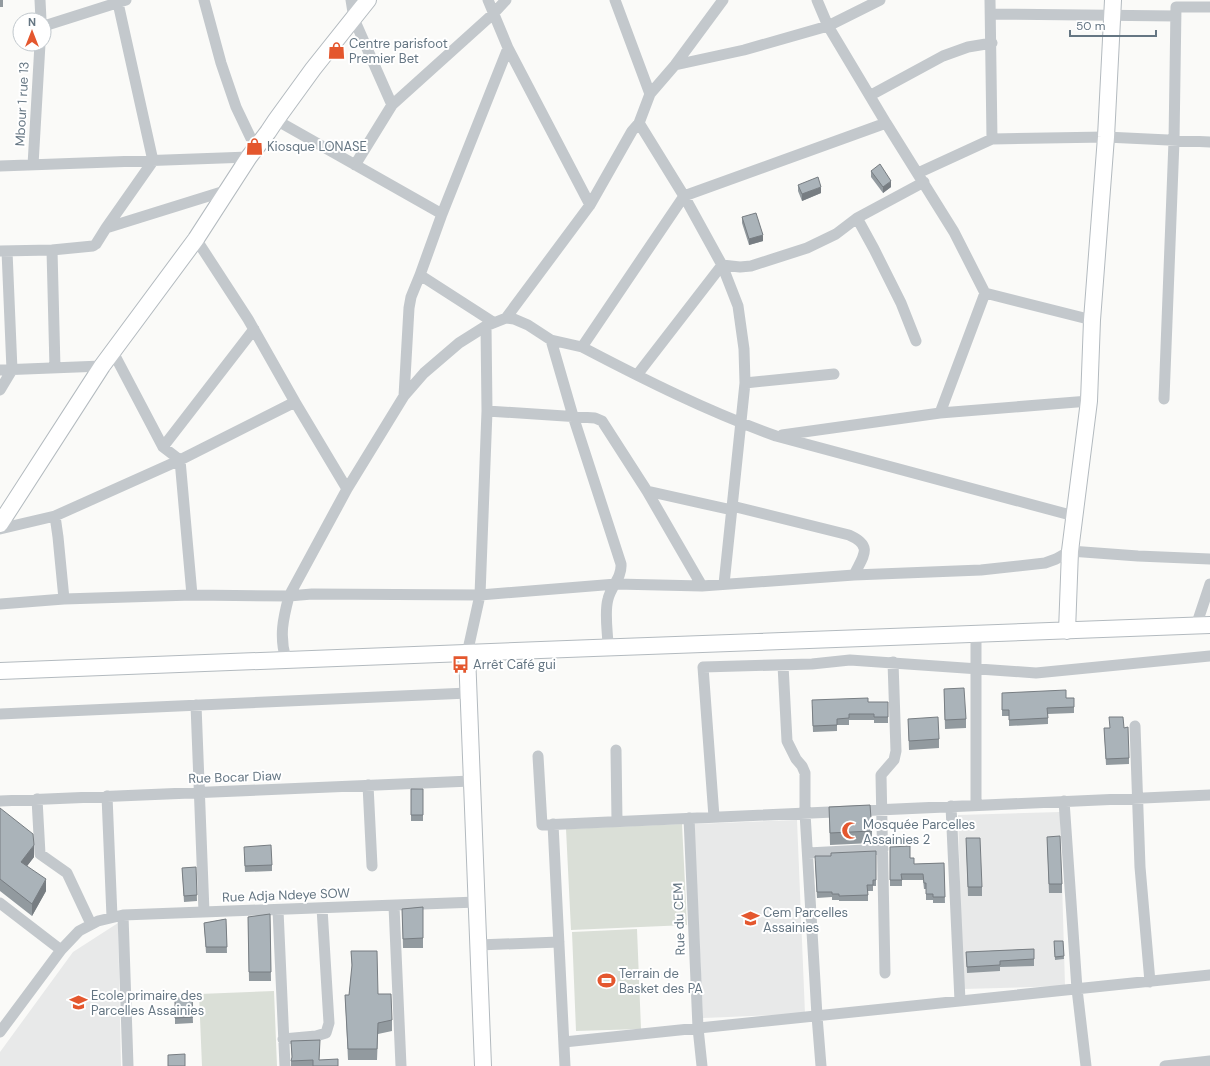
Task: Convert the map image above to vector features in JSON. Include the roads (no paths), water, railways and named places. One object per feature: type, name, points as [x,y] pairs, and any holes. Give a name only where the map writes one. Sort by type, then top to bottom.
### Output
[{"type":"street","points":[[40,0],[41,12]]},
{"type":"street","points":[[204,0],[222,63],[252,153]]},
{"type":"street","points":[[351,0],[354,19],[392,105]]},
{"type":"street","points":[[0,524],[102,366],[196,239],[252,153],[313,69],[368,0]]},
{"type":"street","points":[[488,0],[508,48],[590,205]]},
{"type":"street","points":[[355,165],[392,105],[493,14],[506,0]]},
{"type":"street","points":[[615,0],[650,94]]},
{"type":"street","points":[[506,318],[590,205],[632,131],[639,122],[650,94],[675,65],[723,0]]},
{"type":"street","points":[[817,0],[828,26],[954,232],[986,293],[1092,320]]},
{"type":"street","points":[[675,65],[744,50],[828,26],[880,0]]},
{"type":"street","points":[[990,0],[992,43],[992,139]]},
{"type":"street","points":[[0,390],[12,370],[4,251],[52,250],[93,246],[96,244],[153,161],[122,1],[52,23]]},
{"type":"street","points":[[1164,399],[1174,140],[1176,7],[1210,7]]},
{"type":"street","points":[[991,14],[1113,8],[1176,16]]},
{"type":"street","points":[[1066,631],[1070,551],[1089,401],[1092,320],[1106,137],[1113,8]]},
{"type":"street","points":[[871,95],[943,56],[968,47],[992,43]]},
{"type":"street","points":[[404,396],[409,308],[411,297],[442,214],[508,48]]},
{"type":"street","name":"Mbour 1 rue 13","points":[[33,165],[40,52]]},
{"type":"street","points":[[276,120],[442,214]]},
{"type":"street","points":[[639,122],[684,196],[722,265],[738,306],[744,350],[745,382],[724,584]]},
{"type":"street","points":[[582,347],[684,196],[886,123]]},
{"type":"street","points":[[722,265],[740,267],[751,266],[807,248],[836,234],[857,218],[921,178],[992,139],[1106,137],[1210,142]]},
{"type":"street","points":[[0,166],[153,161],[252,153]]},
{"type":"street","points":[[106,228],[228,190]]},
{"type":"street","points":[[857,218],[901,303],[916,341]]},
{"type":"street","points":[[196,239],[254,329],[295,402],[347,489]]},
{"type":"street","points":[[52,250],[55,368]]},
{"type":"street","points":[[637,376],[722,265]]},
{"type":"street","points":[[420,276],[489,324]]},
{"type":"street","points":[[940,413],[986,293]]},
{"type":"street","points":[[286,660],[282,641],[282,627],[289,596],[347,489],[404,396],[424,373],[459,343],[489,324],[506,318],[514,319],[528,325],[551,340],[582,347],[637,376],[741,423],[776,436],[1074,516]]},
{"type":"street","points":[[483,1066],[467,654],[480,594],[489,324]]},
{"type":"street","points":[[163,447],[254,329]]},
{"type":"street","points":[[551,340],[573,416],[622,564],[622,569],[616,584],[610,592],[606,607],[608,647]]},
{"type":"street","points":[[113,352],[163,447],[180,460],[192,595]]},
{"type":"street","points":[[0,370],[102,366]]},
{"type":"street","points":[[745,382],[834,374]]},
{"type":"street","points":[[776,436],[940,413],[1089,401]]},
{"type":"street","points":[[0,529],[54,516],[180,460],[295,402]]},
{"type":"street","points":[[487,411],[573,416],[595,418],[602,421],[647,492],[702,586]]},
{"type":"street","points":[[647,492],[732,508],[849,535],[858,539],[864,544],[865,552],[854,575]]},
{"type":"street","points":[[54,516],[58,537],[64,600]]},
{"type":"street","points":[[0,604],[192,595],[289,596],[312,594],[480,594],[616,584],[702,586],[854,575],[981,570],[1045,563],[1070,551],[1138,556],[1210,558]]},
{"type":"street","points":[[0,671],[976,633],[1203,626],[1210,584]]},
{"type":"street","points":[[976,633],[976,805]]},
{"type":"street","points":[[714,817],[704,667],[812,664],[850,660],[1036,673],[1210,656]]},
{"type":"street","points":[[885,973],[881,775],[894,760],[896,751],[893,662]]},
{"type":"street","points":[[782,665],[787,741],[796,759],[805,772],[805,813],[821,1066]]},
{"type":"street","points":[[0,714],[468,693]]},
{"type":"street","points":[[196,705],[204,912]]},
{"type":"street","points":[[1135,726],[1140,867],[1150,982]]},
{"type":"street","points":[[616,750],[617,821]]},
{"type":"street","points":[[538,756],[542,825],[1210,795]]},
{"type":"street","name":"Rue Bocar Diaw","points":[[0,801],[471,780]]},
{"type":"street","points":[[368,785],[372,866]]},
{"type":"street","points":[[107,796],[118,916],[128,1066]]},
{"type":"street","points":[[37,799],[40,854],[67,873],[95,923]]},
{"type":"street","points":[[1064,801],[1077,989],[1086,1066]]},
{"type":"street","points":[[951,806],[960,1001]]},
{"type":"street","name":"Rue du CEM","points":[[688,818],[698,1028],[702,1066]]},
{"type":"street","points":[[553,824],[565,1066]]},
{"type":"street","points":[[808,853],[883,849]]},
{"type":"street","name":"Rue Adja Ndeye SOW","points":[[0,1032],[61,950],[79,931],[95,923],[118,916],[476,902]]},
{"type":"street","points":[[0,903],[61,950]]},
{"type":"street","points":[[394,906],[401,1066]]},
{"type":"street","points":[[283,1039],[316,1036],[326,1033],[329,1024],[322,908]]},
{"type":"street","points":[[278,910],[284,1066]]},
{"type":"street","points":[[478,945],[559,942]]},
{"type":"street","points":[[564,1042],[1210,975]]},
{"type":"street","points":[[1165,1066],[1210,1061]]},
{"type":"place","name":"Centre parisfoot Premier Bet","points":[[336,50]]},
{"type":"place","name":"Kiosque LONASE","points":[[254,146]]},
{"type":"place","name":"Arrêt Café gui","points":[[460,664]]},
{"type":"place","name":"Mosquée Parcelles Assainies 2","points":[[850,831]]},
{"type":"place","name":"Cem Parcelles Assainies","points":[[750,919]]},
{"type":"place","name":"Terrain de Basket des PA","points":[[606,980]]},
{"type":"place","name":"Ecole primaire des Parcelles Assainies","points":[[78,1002]]}]
